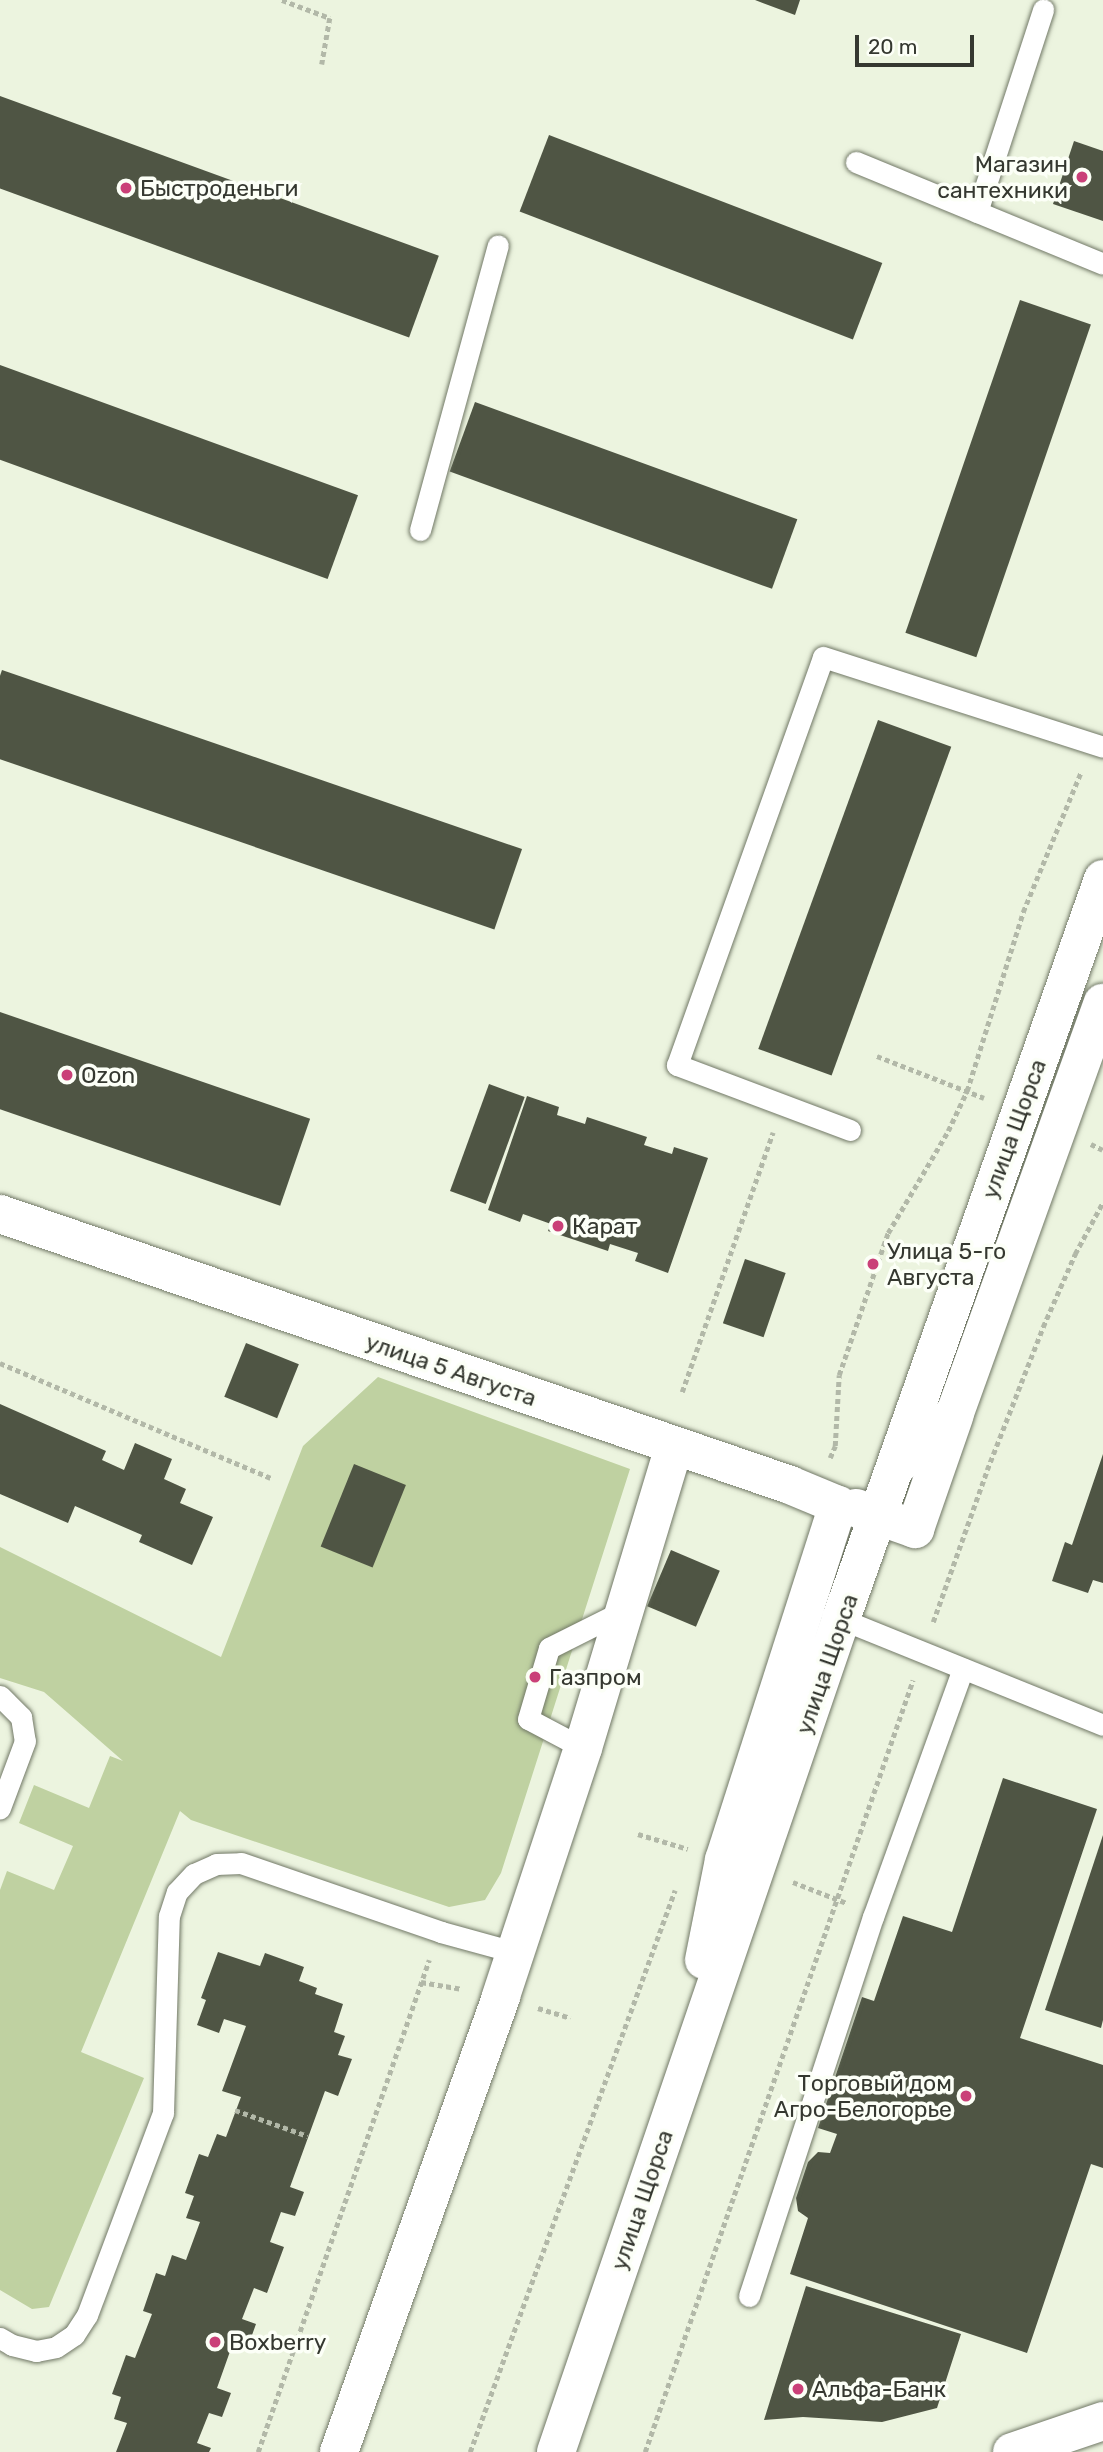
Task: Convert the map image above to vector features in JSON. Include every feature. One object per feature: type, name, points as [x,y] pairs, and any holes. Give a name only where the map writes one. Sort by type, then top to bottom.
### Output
[{"type":"main road","name":"улица Щорса","points":[[556,2452],[841,1619],[880,1516],[894,1468],[1103,879]]},
{"type":"main road","points":[[721,1462],[915,1529],[1103,1003]]},
{"type":"main road","name":"улица 5 Августа","points":[[0,1214],[721,1462],[838,1505]]},
{"type":"main road","points":[[673,2109],[724,1860],[838,1505],[894,1468],[955,1413]]},
{"type":"main road","points":[[339,2452],[583,1748],[674,1446]]},
{"type":"main road","points":[[1019,2451],[1103,2421]]},
{"type":"lane","points":[[977,212],[1043,10]]},
{"type":"lane","points":[[856,162],[1103,264]]},
{"type":"lane","points":[[420,530],[498,245]]},
{"type":"lane","points":[[850,1130],[677,1065],[823,657],[1103,747]]},
{"type":"lane","points":[[583,1748],[528,1719],[549,1648],[627,1609]]},
{"type":"lane","points":[[841,1619],[1103,1725]]},
{"type":"lane","points":[[749,2296],[873,1917],[963,1669]]},
{"type":"lane","points":[[0,1696],[21,1717],[25,1741],[0,1808]]},
{"type":"lane","points":[[0,2338],[12,2345],[36,2351],[56,2347],[74,2335],[87,2315],[163,2113],[169,1916],[177,1892],[194,1874],[216,1864],[241,1863],[441,1932],[514,1952]]},
{"type":"path","points":[[282,0],[331,18],[322,64]]},
{"type":"path","points":[[682,1392],[782,1105]]},
{"type":"path","points":[[645,2452],[987,1470],[1043,1327],[1075,1254],[1103,1202]]},
{"type":"path","points":[[0,1363],[271,1478]]},
{"type":"path","points":[[258,2452],[441,1932]]},
{"type":"path","points":[[235,2110],[308,2136]]},
{"type":"green space","points":[[378,1377],[630,1469],[501,1873],[485,1900],[449,1907],[191,1820],[180,1811],[81,2052],[144,2078],[49,2307],[32,2309],[0,2290],[0,1890],[7,1871],[54,1890],[73,1846],[19,1823],[34,1785],[89,1808],[110,1756],[123,1761],[44,1692],[0,1678],[0,1547],[221,1657],[303,1446]]},
{"type":"building","points":[[755,0],[800,0],[795,15]]},
{"type":"building","points":[[0,96],[439,256],[409,337],[0,189]]},
{"type":"building","points":[[549,135],[882,263],[853,339],[520,212]]},
{"type":"building","name":"Магазин сантехники","points":[[1074,141],[1103,151],[1103,221],[1053,204]]},
{"type":"building","points":[[1020,300],[1091,324],[976,657],[905,633]]},
{"type":"building","points":[[0,365],[358,495],[328,579],[0,460]]},
{"type":"building","points":[[475,402],[797,519],[772,589],[450,472]]},
{"type":"building","points":[[2,670],[522,849],[494,929],[0,759]]},
{"type":"building","points":[[878,720],[951,747],[832,1076],[758,1049]]},
{"type":"building","points":[[0,1012],[310,1119],[280,1206],[0,1109]]},
{"type":"building","points":[[489,1084],[525,1097],[486,1204],[450,1191]]},
{"type":"building","points":[[527,1096],[559,1107],[557,1115],[585,1124],[587,1117],[647,1137],[644,1145],[672,1154],[674,1147],[708,1158],[668,1273],[635,1261],[638,1253],[610,1244],[608,1251],[548,1231],[551,1224],[523,1214],[520,1222],[488,1210]]},
{"type":"building","points":[[745,1259],[786,1273],[764,1337],[723,1323]]},
{"type":"building","points":[[246,1343],[299,1364],[277,1418],[224,1397]]},
{"type":"building","points":[[0,1404],[106,1451],[102,1460],[124,1470],[135,1443],[172,1459],[164,1479],[186,1489],[180,1503],[213,1517],[192,1565],[139,1542],[142,1535],[75,1506],[68,1523],[0,1494]]},
{"type":"building","points":[[1103,1454],[1103,1583],[1093,1580],[1088,1593],[1052,1581],[1065,1542],[1072,1545]]},
{"type":"building","points":[[354,1464],[406,1485],[373,1567],[321,1547]]},
{"type":"building","points":[[671,1550],[720,1571],[696,1627],[647,1606]]},
{"type":"building","name":"Торговый дом Агро-Белогорье","points":[[1003,1778],[1097,1809],[1020,2038],[1103,2065],[1103,2168],[1091,2164],[1027,2353],[790,2274],[808,2218],[798,2211],[796,2198],[808,2162],[818,2152],[830,2153],[837,2134],[818,2128],[862,1997],[874,2001],[903,1916],[952,1932]]},
{"type":"building","points":[[1103,1835],[1103,2020],[1101,2028],[1045,2010]]},
{"type":"building","points":[[218,1952],[260,1966],[265,1953],[304,1967],[299,1981],[317,1988],[315,1994],[343,2004],[334,2032],[345,2036],[338,2055],[352,2059],[338,2096],[325,2091],[290,2187],[304,2192],[295,2216],[281,2212],[270,2242],[284,2247],[267,2293],[254,2288],[242,2319],[256,2324],[247,2349],[233,2343],[217,2388],[231,2393],[222,2417],[209,2413],[197,2443],[211,2448],[209,2452],[116,2452],[127,2423],[114,2419],[121,2397],[112,2394],[126,2355],[135,2358],[152,2314],[143,2311],[156,2273],[165,2276],[172,2255],[186,2260],[200,2222],[186,2218],[194,2196],[185,2193],[199,2154],[208,2157],[217,2134],[226,2137],[241,2097],[222,2091],[246,2026],[224,2019],[219,2033],[197,2025],[206,2000],[201,1998]]},
{"type":"building","points":[[806,2286],[961,2334],[937,2408],[882,2422],[803,2417],[764,2420]]},
{"type":"place","name":"Магазин сантехники","points":[[1082,177]]},
{"type":"place","name":"Быстроденьги","points":[[126,188]]},
{"type":"place","name":"Ozon","points":[[67,1075]]},
{"type":"place","name":"Карат","points":[[558,1226]]},
{"type":"place","name":"Улица 5-го Августа","points":[[873,1264]]},
{"type":"place","name":"Газпром","points":[[535,1677]]},
{"type":"place","name":"Торговый дом Агро-Белогорье","points":[[966,2096]]},
{"type":"place","name":"Boxberry","points":[[215,2342]]},
{"type":"place","name":"Альфа-Банк","points":[[798,2389]]}]
